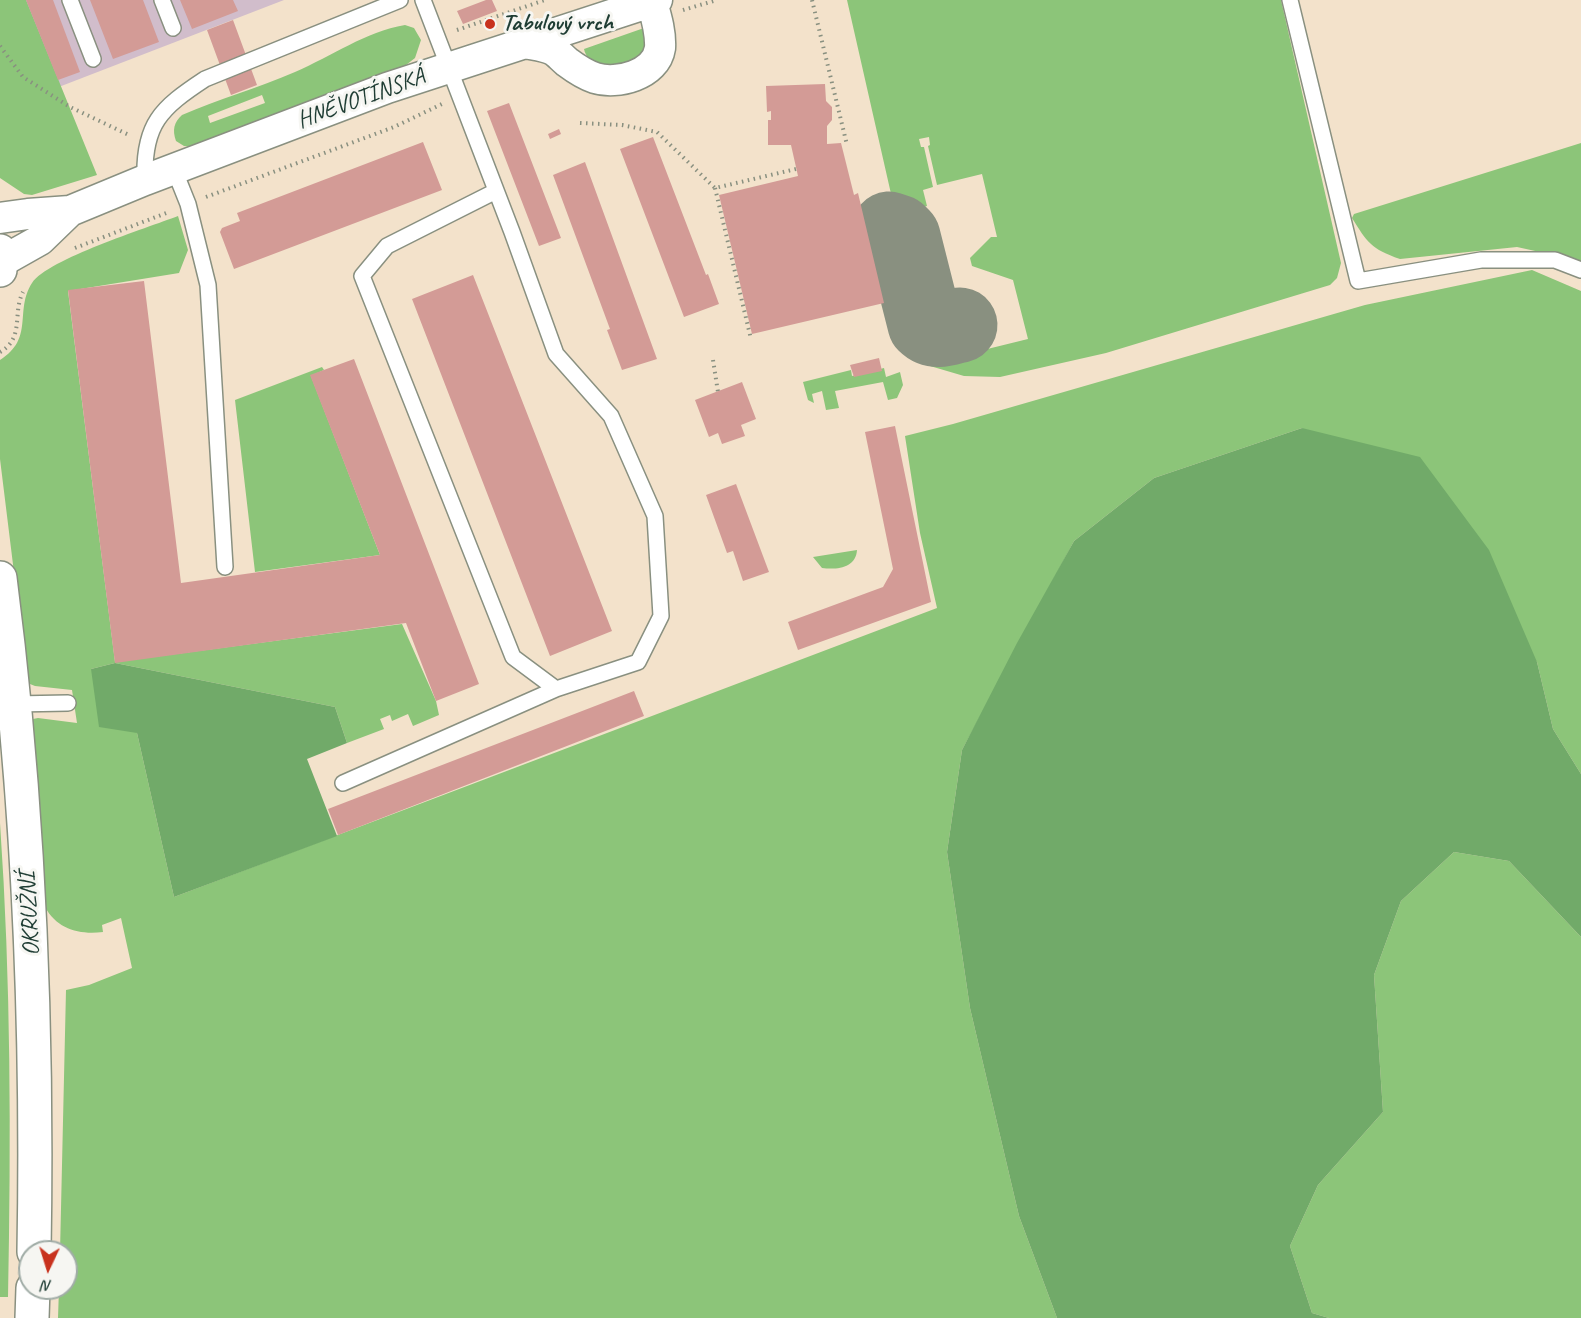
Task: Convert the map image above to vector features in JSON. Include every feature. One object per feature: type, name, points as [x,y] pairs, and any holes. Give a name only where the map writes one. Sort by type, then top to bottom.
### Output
[{"type":"street","name":"HNĚVOTÍNSKÁ","points":[[0,218],[70,211],[387,88],[525,43],[664,4]]},
{"type":"street","points":[[525,43],[551,49],[572,66],[595,78],[627,79],[640,73],[652,63],[660,50],[659,30],[664,4]]},
{"type":"street","name":"HNĚVOTÍNSKÁ","points":[[7,267],[70,211]]},
{"type":"street","name":"OKRUŽNÍ","points":[[0,578],[15,704],[32,946],[36,1110],[34,1240]]},
{"type":"street","points":[[32,1318],[33,1300]]},
{"type":"lane","points":[[70,0],[93,59]]},
{"type":"lane","points":[[162,0],[173,28]]},
{"type":"lane","points":[[145,180],[147,140],[159,117],[177,98],[206,78],[400,0]]},
{"type":"lane","points":[[344,783],[556,689],[638,662],[662,616],[655,516],[611,417],[556,354],[423,0]]},
{"type":"lane","points":[[1290,0],[1358,281],[1481,260],[1555,260],[1581,270]]},
{"type":"lane","points":[[174,169],[188,204],[208,285],[225,567]]},
{"type":"lane","points":[[496,191],[387,246],[362,276],[513,657],[556,689]]},
{"type":"lane","points":[[15,704],[68,703]]},
{"type":"path","points":[[454,31],[544,0]]},
{"type":"path","points":[[664,4],[717,0]]},
{"type":"path","points":[[812,0],[847,145]]},
{"type":"path","points":[[0,46],[23,76],[70,106],[123,134],[147,140]]},
{"type":"path","points":[[201,199],[394,127],[442,104]]},
{"type":"path","points":[[580,123],[622,125],[657,132],[716,188],[751,339]]},
{"type":"path","points":[[716,188],[796,169]]},
{"type":"path","points":[[69,250],[175,209]]},
{"type":"path","points":[[0,352],[9,346],[18,324],[20,296],[7,267]]},
{"type":"path","points":[[712,360],[718,392]]},
{"type":"shaded area","points":[[17,0],[284,0],[51,90]]},
{"type":"green space","points":[[0,0],[26,0],[97,175],[32,195],[24,194],[0,178]]},
{"type":"green space","points":[[847,0],[1281,0],[1341,263],[1337,278],[1330,285],[1106,353],[1000,377],[964,376],[930,366],[925,346],[962,337],[967,354],[1028,339],[1013,280],[972,266],[970,258],[991,237],[997,237],[982,174],[937,185],[928,146],[930,145],[929,137],[919,139],[921,147],[924,147],[933,187],[923,190],[927,206],[910,211],[894,207]]},
{"type":"green space","points":[[405,25],[414,28],[421,40],[415,58],[406,65],[195,147],[184,146],[176,141],[174,126],[182,115],[295,72],[390,28]],"holes":[[[262,95],[265,103],[210,123],[208,116]]]},
{"type":"green space","points":[[644,28],[645,44],[641,55],[618,70],[597,64],[589,58],[584,49]]},
{"type":"green space","points":[[1581,143],[1581,261],[1517,247],[1400,259],[1382,252],[1371,244],[1352,218],[1354,214]]},
{"type":"green space","points":[[178,216],[188,250],[179,273],[68,291],[115,662],[402,624],[436,701],[439,715],[413,726],[408,714],[392,721],[390,715],[380,719],[384,729],[347,743],[335,707],[115,663],[91,669],[137,733],[174,897],[937,608],[920,533],[905,436],[1365,305],[1532,270],[1581,291],[1581,774],[1553,729],[1537,662],[1302,428],[1154,478],[1074,541],[962,750],[947,852],[970,1008],[1019,1216],[1057,1318],[58,1318],[59,1300],[78,1300],[78,1240],[60,1240],[66,990],[89,985],[132,968],[121,918],[102,925],[103,932],[77,931],[56,921],[45,907],[31,723],[33,719],[38,718],[77,723],[72,690],[35,686],[30,684],[27,678],[0,459],[0,360],[11,352],[17,343],[21,333],[24,304],[32,283],[57,264],[122,236]]},
{"type":"green space","points":[[933,231],[939,258],[934,261],[935,270],[946,268],[957,312],[942,315],[933,310],[917,243],[922,234]]},
{"type":"green space","points":[[322,367],[324,370],[311,376],[380,555],[255,572],[235,400]]},
{"type":"green space","points":[[884,368],[886,377],[900,372],[903,385],[897,398],[888,400],[883,382],[835,391],[839,408],[826,410],[822,391],[812,394],[814,403],[808,400],[803,382],[851,370],[852,376]]},
{"type":"green space","points":[[1302,428],[1420,457],[1489,550],[1537,662],[1553,729],[1581,774],[1581,937],[1509,861],[1454,852],[1401,901],[1374,975],[1383,1112],[1318,1185],[1290,1246],[1312,1313],[1329,1318],[1057,1318],[1019,1216],[970,1008],[947,852],[962,750],[1017,643],[1074,541],[1154,478]]},
{"type":"green space","points":[[857,550],[853,561],[834,569],[822,568],[813,557]]},
{"type":"green space","points":[[115,663],[335,707],[347,743],[307,759],[337,836],[174,897],[137,733],[99,727],[91,669]]},
{"type":"green space","points":[[0,823],[9,1060],[8,1297],[0,1297]]},
{"type":"green space","points":[[1454,852],[1509,861],[1581,937],[1581,1318],[1329,1318],[1312,1313],[1290,1246],[1318,1185],[1383,1112],[1374,975],[1401,901]]},
{"type":"building","points":[[26,0],[53,0],[80,72],[58,80]]},
{"type":"building","points":[[90,0],[143,0],[159,42],[113,59]]},
{"type":"building","points":[[180,0],[233,0],[238,11],[192,29]]},
{"type":"building","points":[[492,0],[497,11],[463,24],[457,11]]},
{"type":"building","points":[[233,20],[257,85],[231,95],[207,30]]},
{"type":"building","points":[[825,84],[826,101],[832,107],[832,120],[827,126],[827,144],[841,143],[854,195],[858,193],[884,303],[752,334],[719,195],[798,176],[791,145],[768,145],[768,120],[771,120],[771,111],[767,112],[766,86]]},
{"type":"building","points":[[509,103],[561,238],[539,246],[487,111]]},
{"type":"building","points":[[559,129],[561,134],[550,139],[548,134]]},
{"type":"building","points":[[653,137],[719,304],[684,317],[620,149]]},
{"type":"building","points":[[423,142],[442,190],[234,269],[220,232],[222,228],[240,221],[237,213]]},
{"type":"building","points":[[585,162],[657,359],[622,370],[607,330],[610,329],[553,175]]},
{"type":"building","points":[[473,275],[612,631],[550,656],[412,299]]},
{"type":"building","points":[[144,281],[181,583],[380,555],[310,375],[354,359],[479,684],[436,701],[406,623],[115,663],[68,290]]},
{"type":"building","points":[[879,358],[882,371],[854,377],[850,365]]},
{"type":"building","points":[[742,382],[756,419],[741,425],[745,436],[722,444],[718,433],[709,437],[695,400]]},
{"type":"building","points":[[895,426],[931,602],[798,650],[788,622],[883,587],[893,569],[865,432]]},
{"type":"building","points":[[736,484],[769,572],[743,581],[733,551],[727,553],[706,495]]},
{"type":"building","points":[[634,691],[644,716],[338,835],[328,809]]},
{"type":"taxiway","points":[[889,229],[898,232],[903,237],[925,324],[937,330],[960,325]]},
{"type":"place","name":"Tabulový vrch","points":[[490,24]]}]
